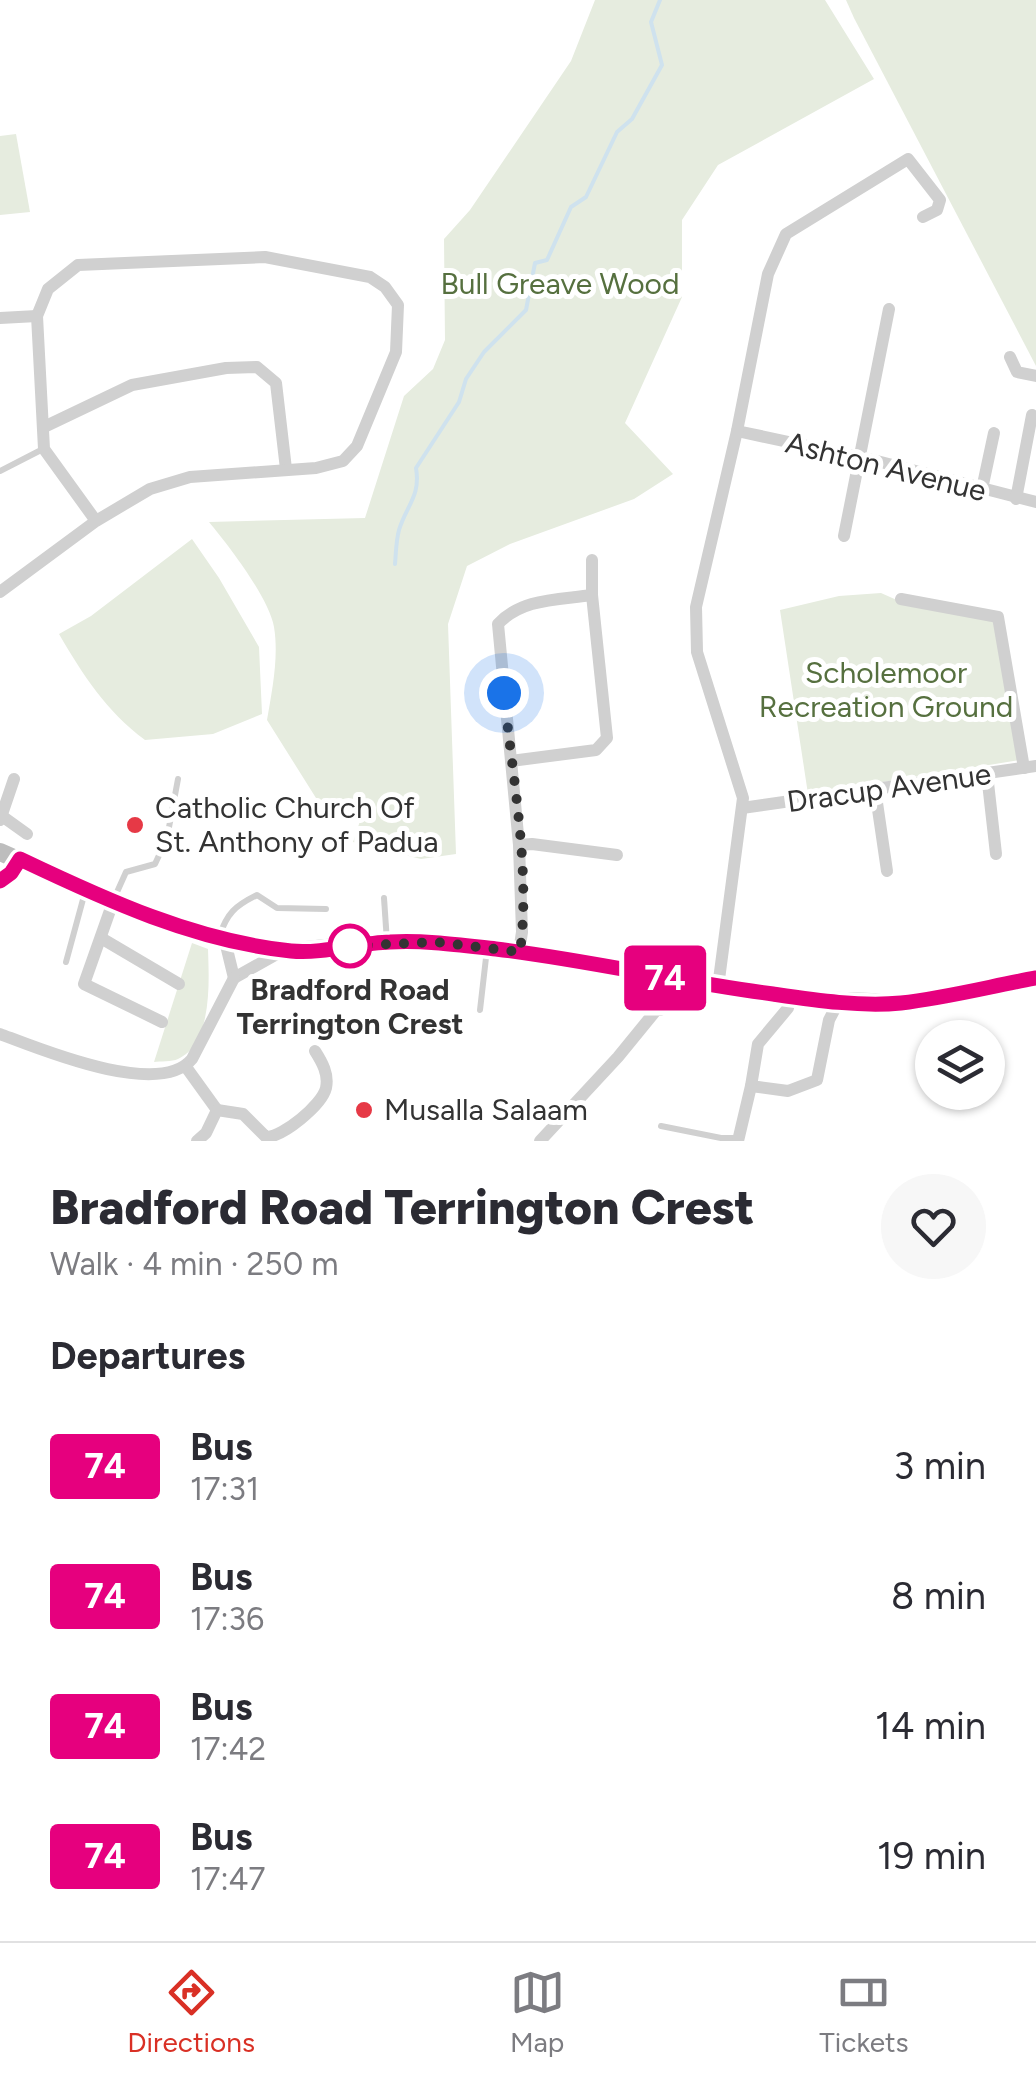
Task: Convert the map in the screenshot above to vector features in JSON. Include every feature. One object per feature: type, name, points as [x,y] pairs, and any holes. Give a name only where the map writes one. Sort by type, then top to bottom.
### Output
[{"type":"street","points":[[715,986],[743,798],[697,652],[696,607],[768,274],[786,234],[908,158],[940,200],[938,210],[923,217]]},
{"type":"street","points":[[0,592],[96,521],[150,490],[190,478],[316,468],[343,461],[356,446],[375,408],[396,352],[398,305],[385,287],[370,277],[265,257],[78,264],[48,289],[36,316],[44,449],[96,521]]},
{"type":"street","points":[[844,536],[889,309]]},
{"type":"street","points":[[0,318],[36,316]]},
{"type":"street","points":[[1010,357],[1017,372],[1036,376]]},
{"type":"street","points":[[44,427],[132,385],[226,368],[257,367],[276,383],[286,469]]},
{"type":"street","points":[[1016,499],[1032,415]]},
{"type":"street","name":"Ashton Avenue","points":[[736,431],[1036,502]]},
{"type":"street","points":[[982,489],[994,433]]},
{"type":"street","points":[[511,761],[596,750],[607,738],[592,560]]},
{"type":"street","points":[[520,952],[520,845],[498,624],[511,610],[530,603],[592,595]]},
{"type":"street","points":[[901,599],[998,617],[1030,767]]},
{"type":"street","name":"Dracup Avenue","points":[[742,808],[1030,767]]},
{"type":"street","points":[[986,774],[996,854]]},
{"type":"street","points":[[14,779],[1,818],[27,834]]},
{"type":"street","points":[[875,789],[886,871]]},
{"type":"street","points":[[520,845],[617,855]]},
{"type":"street","points":[[0,852],[113,902],[222,940],[296,952],[387,942],[436,942],[520,952],[680,981],[839,1001],[900,1003],[1036,978]]},
{"type":"street","points":[[0,881],[20,859]]},
{"type":"street","points":[[113,902],[84,984],[162,1022]]},
{"type":"street","points":[[101,938],[179,984]]},
{"type":"street","points":[[222,940],[234,978]]},
{"type":"street","points":[[186,1067],[234,978],[284,950]]},
{"type":"street","points":[[540,1141],[680,981]]},
{"type":"street","points":[[655,1012],[715,986]]},
{"type":"street","points":[[738,1139],[758,1044],[788,1008],[789,996]]},
{"type":"street","points":[[751,1086],[788,1091],[817,1080],[829,1020],[839,1001]]},
{"type":"street","points":[[0,1034],[92,1068],[147,1074],[186,1067]]},
{"type":"street","points":[[186,1067],[217,1110],[242,1114],[266,1137],[279,1134],[300,1120],[324,1095],[326,1078],[315,1051]]},
{"type":"street","points":[[197,1141],[206,1134],[217,1110]]},
{"type":"lane","points":[[0,471],[44,449]]},
{"type":"lane","points":[[113,902],[126,872],[155,864],[162,853],[178,779]]},
{"type":"lane","points":[[66,962],[85,890]]},
{"type":"lane","points":[[222,940],[225,918],[234,907],[258,896],[278,908],[326,908]]},
{"type":"lane","points":[[384,898],[387,942]]},
{"type":"lane","points":[[480,1010],[487,948]]},
{"type":"lane","points":[[661,1126],[738,1139]]},
{"type":"green space","name":"Bull Greave Wood","points":[[595,0],[825,0],[874,79],[718,165],[682,220],[682,297],[625,423],[673,474],[634,499],[510,544],[467,566],[448,624],[456,854],[421,859],[353,842],[360,821],[316,798],[267,720],[276,650],[271,615],[247,573],[209,522],[365,518],[404,396],[433,369],[445,340],[444,239],[470,210],[571,61]]},
{"type":"green space","points":[[846,0],[1036,0],[1036,366],[854,18]]},
{"type":"green space","points":[[16,134],[30,212],[0,215],[0,136]]},
{"type":"green space","points":[[192,539],[259,647],[262,714],[213,734],[145,740],[96,691],[59,634],[91,616]]},
{"type":"green space","name":"Scholemoor Recreation Ground","points":[[881,593],[899,601],[996,620],[1020,760],[808,794],[780,610],[839,596]]},
{"type":"green space","points":[[192,943],[208,949],[207,1010],[203,1025],[189,1051],[175,1060],[154,1062]]},
{"type":"waterway","points":[[395,564],[399,530],[416,486],[416,468],[459,402],[466,379],[484,352],[526,310],[535,263],[547,260],[571,207],[586,197],[617,132],[632,119],[662,65],[651,22],[660,0]]},
{"type":"bus line","name":"74","points":[[0,881],[20,859],[113,902],[225,941],[296,952],[387,942],[436,942],[520,952],[718,987],[813,1000],[869,1002],[900,1003],[1036,978]]},
{"type":"place","name":"Catholic Church Of St. Anthony of Padua","points":[[135,825]]},
{"type":"place","name":"Bradford Road Terrington Crest","points":[[350,946]]},
{"type":"place","name":"Musalla Salaam","points":[[364,1110]]},
{"type":"route","points":[[350,946],[436,942],[520,952],[520,845],[504,693]]}]
